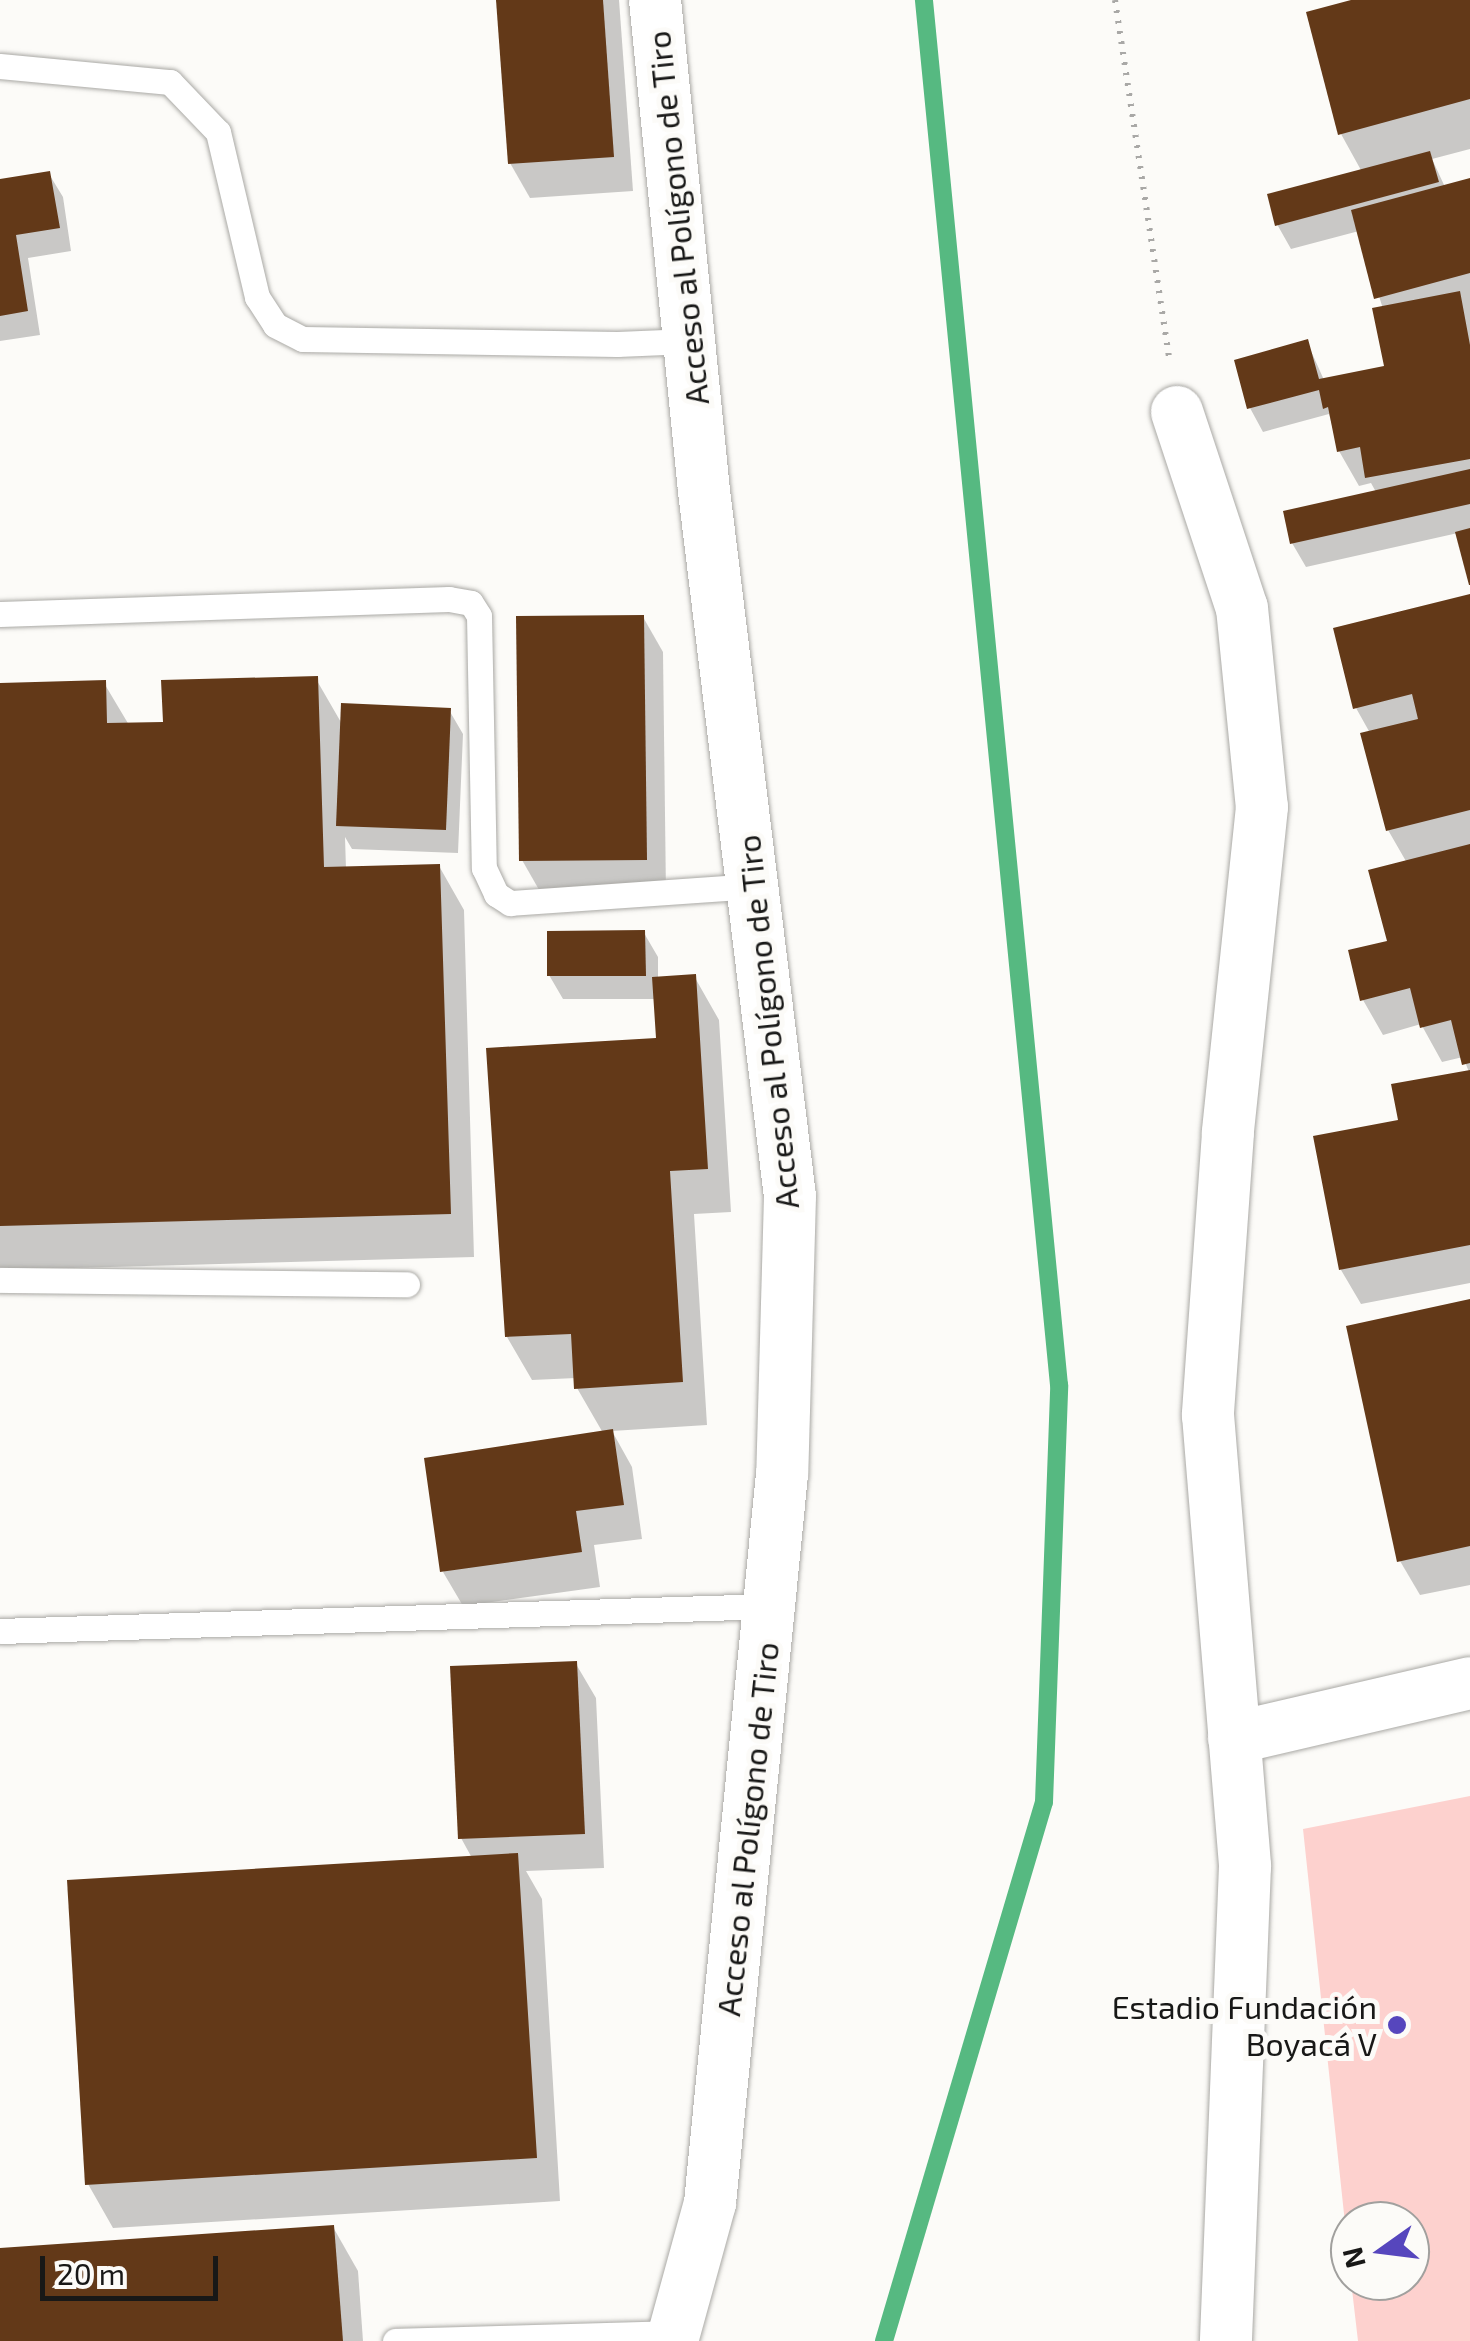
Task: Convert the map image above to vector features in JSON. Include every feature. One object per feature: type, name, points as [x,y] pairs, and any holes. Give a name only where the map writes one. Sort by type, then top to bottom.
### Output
[{"type":"street","name":"Acceso al Polígono de Tiro","points":[[656,0],[689,340],[790,1196],[782,1474],[710,2203],[673,2337]]},
{"type":"street","points":[[1177,412],[1242,608],[1262,806],[1228,1133],[1208,1415],[1245,1866],[1226,2341]]},
{"type":"street","points":[[1234,1738],[1470,1683]]},
{"type":"lane","points":[[0,66],[170,82],[218,132],[256,298],[276,325],[303,339],[618,344],[689,340]]},
{"type":"lane","points":[[0,614],[449,598],[471,603],[479,616],[484,868],[496,894],[510,903],[752,886]]},
{"type":"lane","points":[[0,1280],[407,1284]]},
{"type":"lane","points":[[0,1631],[768,1606]]},
{"type":"lane","points":[[394,2341],[673,2337]]},
{"type":"path","points":[[1116,0],[1177,412]]},
{"type":"shaded area","name":"Estadio Fundación Boyacá V","points":[[1470,1796],[1470,2341],[1358,2341],[1353,2301],[1430,2301],[1430,2201],[1343,2201],[1303,1829]]},
{"type":"building","points":[[496,0],[603,0],[614,157],[508,164]]},
{"type":"building","points":[[1351,0],[1470,0],[1470,99],[1338,135],[1306,12]]},
{"type":"building","points":[[1430,151],[1439,182],[1275,226],[1267,194]]},
{"type":"building","points":[[50,171],[60,228],[16,235],[28,311],[0,316],[0,179]]},
{"type":"building","points":[[1470,178],[1470,273],[1374,299],[1351,210]]},
{"type":"building","points":[[1460,291],[1470,345],[1470,459],[1365,478],[1360,447],[1337,452],[1328,407],[1323,409],[1319,390],[1247,409],[1234,360],[1308,339],[1319,379],[1384,366],[1372,308]]},
{"type":"building","points":[[1470,469],[1470,504],[1290,544],[1283,511]]},
{"type":"building","points":[[1470,528],[1470,585],[1469,585],[1455,532]]},
{"type":"building","points":[[1470,594],[1470,810],[1386,831],[1360,733],[1418,719],[1412,694],[1353,709],[1333,628]]},
{"type":"building","points":[[644,615],[647,860],[519,861],[516,616]]},
{"type":"building","points":[[318,676],[324,867],[440,864],[451,1214],[0,1226],[0,683],[106,680],[107,723],[163,722],[161,680]]},
{"type":"building","points":[[341,703],[451,708],[446,830],[336,826]]},
{"type":"building","points":[[1470,844],[1470,1063],[1462,1065],[1451,1020],[1420,1028],[1410,988],[1360,1001],[1348,950],[1387,941],[1368,870]]},
{"type":"building","points":[[645,930],[646,976],[547,976],[547,931]]},
{"type":"building","points":[[696,974],[708,1169],[670,1171],[683,1382],[574,1389],[571,1334],[505,1337],[486,1048],[656,1038],[652,977]]},
{"type":"building","points":[[1470,1070],[1470,1245],[1339,1270],[1313,1136],[1398,1120],[1391,1084]]},
{"type":"building","points":[[1470,1299],[1470,1546],[1397,1562],[1346,1326]]},
{"type":"building","points":[[613,1429],[624,1505],[576,1511],[582,1552],[440,1572],[424,1458]]},
{"type":"building","points":[[577,1661],[585,1834],[458,1839],[450,1666]]},
{"type":"building","points":[[518,1853],[537,2158],[85,2185],[67,1880]]},
{"type":"building","points":[[334,2225],[343,2341],[0,2341],[0,2248]]},
{"type":"waterway","points":[[884,2341],[1044,1802],[1059,1385],[924,0]]},
{"type":"place","name":"Estadio Fundación Boyacá V","points":[[1397,2025]]}]
